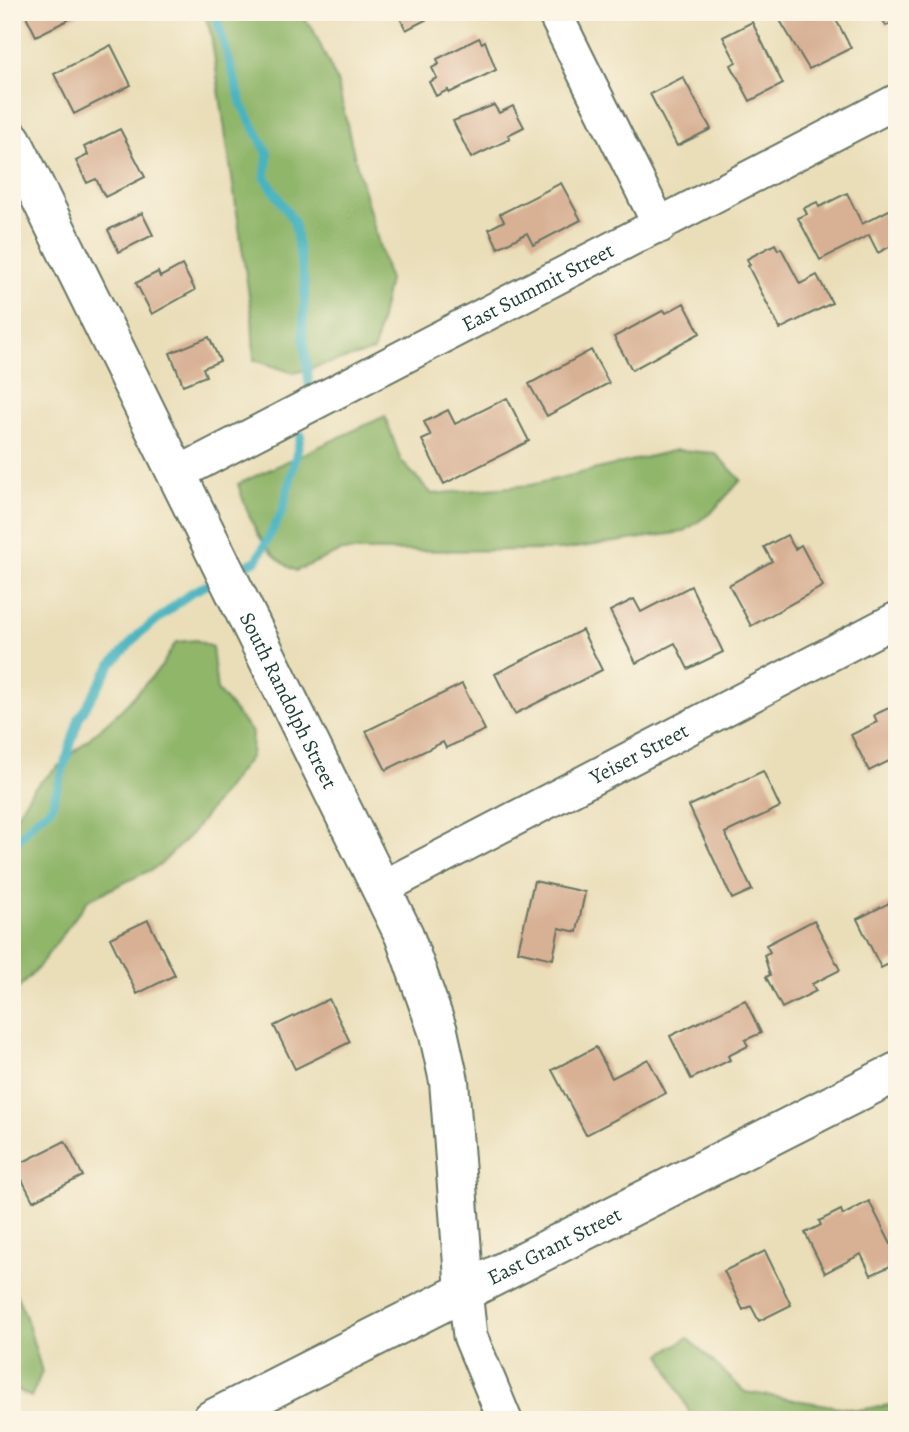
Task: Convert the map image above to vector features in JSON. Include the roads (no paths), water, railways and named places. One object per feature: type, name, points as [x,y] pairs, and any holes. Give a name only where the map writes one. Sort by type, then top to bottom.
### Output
[{"type":"street","points":[[554,12],[660,226]]},
{"type":"street","name":"East Summit Street","points":[[179,473],[897,101]]},
{"type":"street","name":"South Randolph Street","points":[[12,140],[382,888],[423,982],[449,1082],[465,1291]]},
{"type":"street","name":"Yeiser Street","points":[[382,888],[897,618]]},
{"type":"street","name":"East Grant Street","points":[[211,1420],[897,1072]]},
{"type":"street","points":[[465,1291],[470,1336],[505,1420]]},
{"type":"waterway","points":[[215,12],[242,105],[268,154],[265,177],[294,222],[305,287],[303,332],[310,393]]},
{"type":"waterway","points":[[249,564],[257,560],[283,510],[301,435]]},
{"type":"waterway","points":[[12,847],[35,820],[51,808],[79,718],[111,665],[139,634],[192,592],[207,585]]}]
